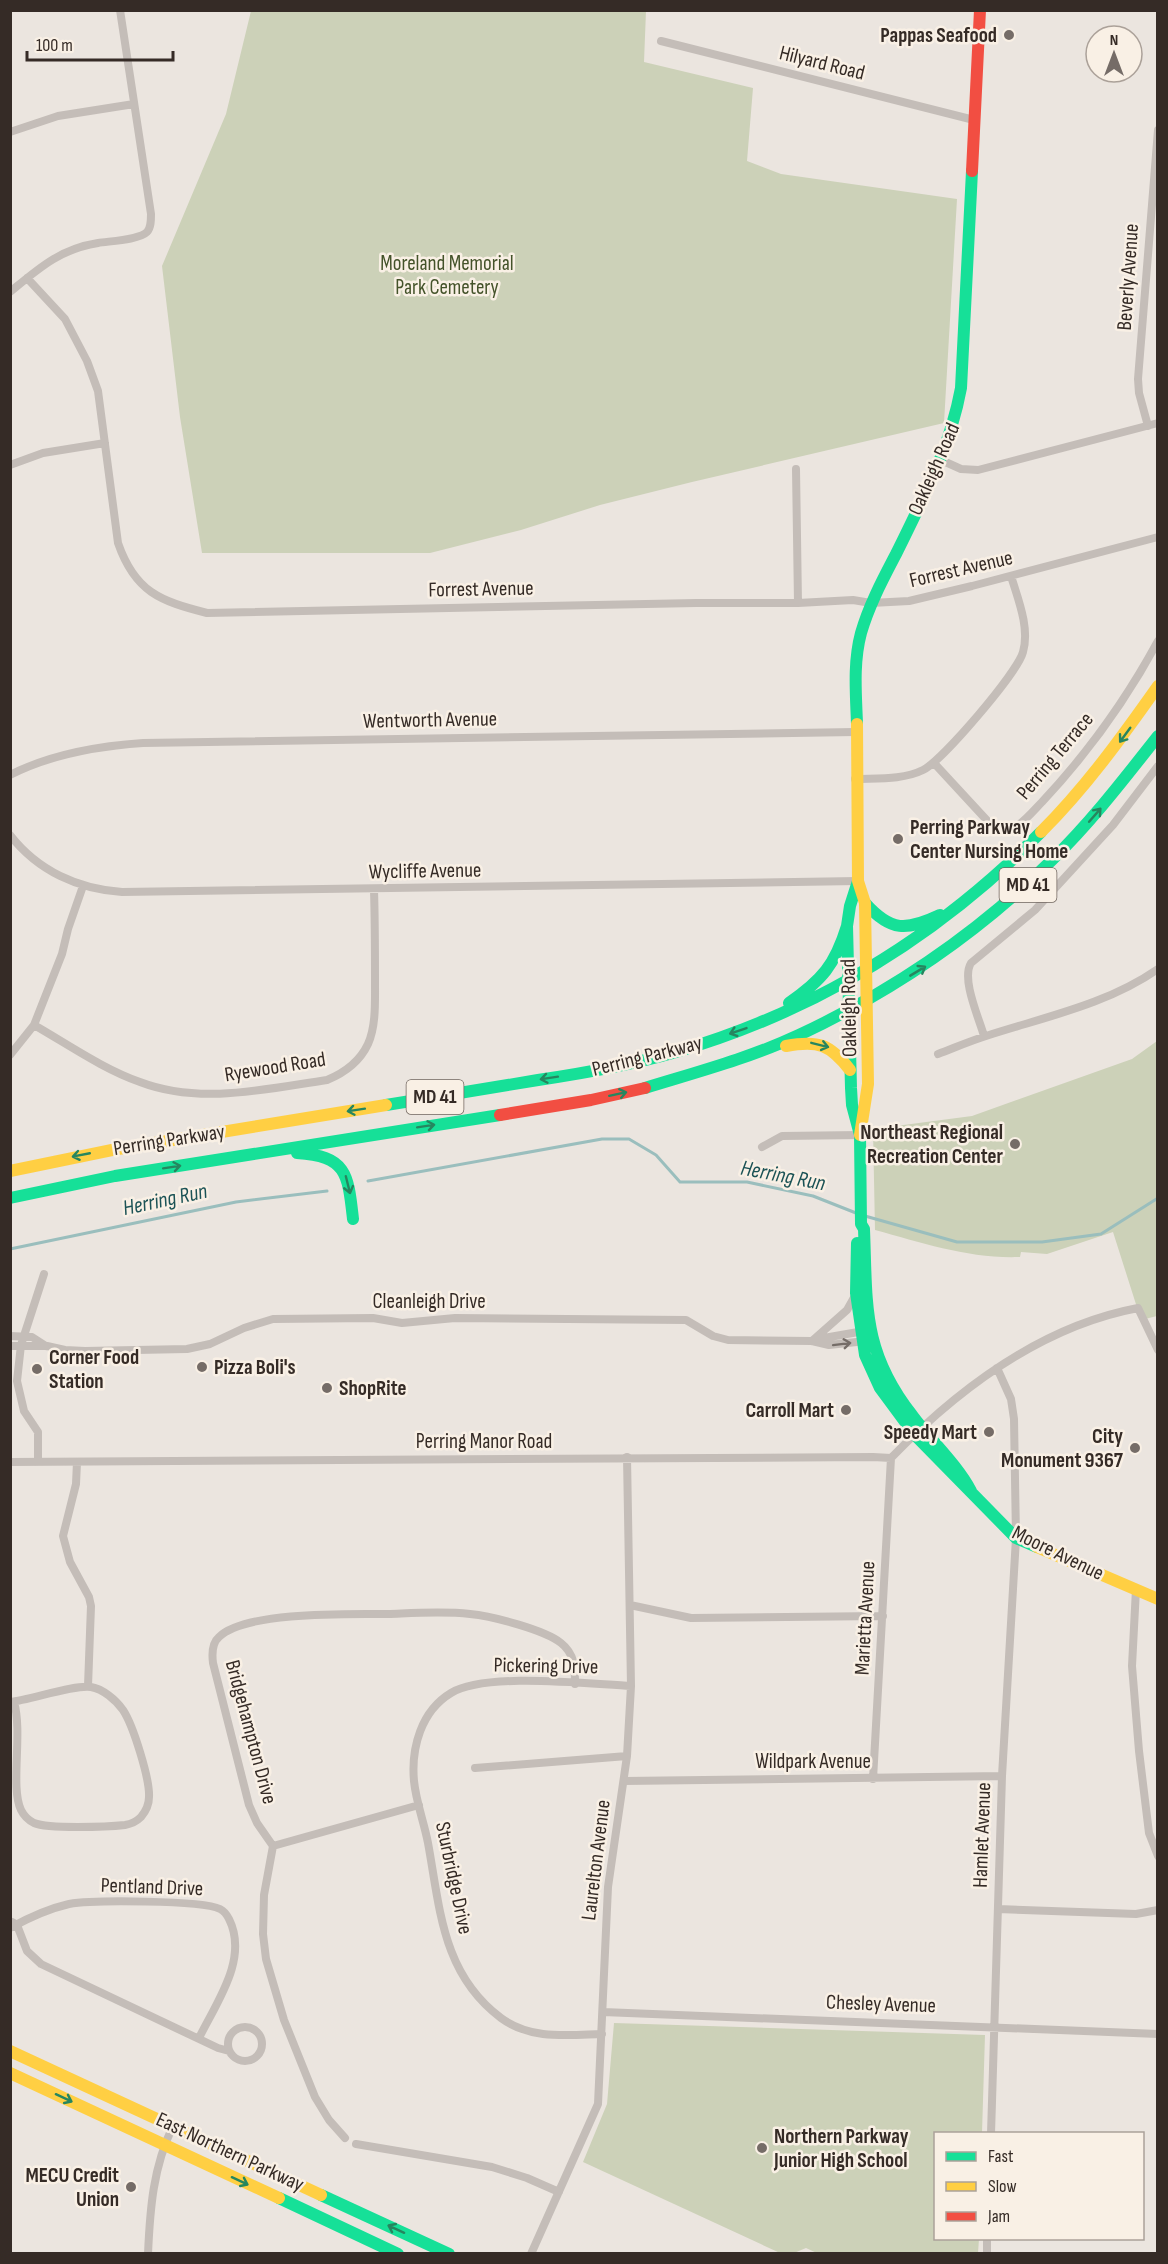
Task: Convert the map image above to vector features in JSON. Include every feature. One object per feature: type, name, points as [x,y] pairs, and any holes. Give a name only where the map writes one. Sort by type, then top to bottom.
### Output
[{"type":"main road","name":"Oakleigh Road","points":[[867,1336],[864,1229],[861,1224],[860,1135],[867,1090],[867,1000],[865,903],[858,881],[855,778],[856,658],[871,603],[941,460],[956,424],[961,388],[980,10]]},
{"type":"main road","name":"Perring Parkway","points":[[10,1171],[110,1150],[592,1071],[679,1051],[758,1024],[848,981],[914,942],[969,901],[1015,861],[1077,796],[1110,756],[1158,686]]},
{"type":"main road","name":"Perring Parkway","points":[[10,1198],[70,1185],[596,1098],[643,1088],[723,1064],[795,1036],[849,1010],[926,966],[984,922],[1033,880],[1099,811],[1158,736]]},
{"type":"main road","name":"Oakleigh Road","points":[[858,881],[850,906],[847,926],[852,1105],[860,1135]]},
{"type":"main road","points":[[865,903],[883,922],[901,928],[921,924],[969,901]]},
{"type":"main road","points":[[758,1024],[817,984],[827,974],[841,949],[847,926]]},
{"type":"main road","points":[[723,1064],[788,1046],[816,1043],[834,1050],[850,1070]]},
{"type":"main road","points":[[264,1152],[309,1153],[324,1155],[335,1161],[347,1180],[353,1219]]},
{"type":"main road","name":"Oakleigh Road","points":[[861,1224],[857,1229],[856,1293],[867,1336],[884,1373],[919,1431]]},
{"type":"main road","name":"Moore Avenue","points":[[919,1431],[963,1476],[971,1491],[1016,1538],[1158,1599]]},
{"type":"main road","name":"East Northern Parkway","points":[[10,2051],[449,2253]]},
{"type":"main road","name":"East Northern Parkway","points":[[10,2073],[398,2253]]},
{"type":"street","points":[[10,292],[51,260],[73,248],[142,235],[150,227],[151,214],[120,10]]},
{"type":"street","name":"Hilyard Road","points":[[661,40],[974,120]]},
{"type":"street","points":[[10,132],[58,116],[134,104]]},
{"type":"street","name":"Beverly Avenue","points":[[1153,424],[1139,393],[1138,379],[1158,130]]},
{"type":"street","name":"Forrest Avenue","points":[[27,278],[65,319],[76,337],[98,391],[118,543],[130,569],[148,591],[177,605],[207,613],[798,603],[854,600],[871,603],[924,598],[1158,537]]},
{"type":"street","points":[[941,460],[962,469],[978,470],[1153,424]]},
{"type":"street","points":[[10,465],[43,453],[105,443]]},
{"type":"street","points":[[796,469],[798,603]]},
{"type":"street","points":[[855,778],[907,776],[934,763],[1016,667],[1023,653],[1025,634],[1011,576]]},
{"type":"street","name":"Perring Terrace","points":[[934,763],[994,828],[998,831],[1008,831],[1029,815],[1076,767],[1140,673],[1158,641]]},
{"type":"street","name":"Wentworth Avenue","points":[[10,775],[39,761],[113,745],[143,743],[855,732]]},
{"type":"street","points":[[984,1036],[967,980],[967,969],[971,963],[1035,910],[1113,825],[1158,766]]},
{"type":"street","name":"Wycliffe Avenue","points":[[10,836],[39,863],[83,886],[106,891],[374,890],[858,881]]},
{"type":"street","points":[[10,1055],[34,1025],[63,954],[68,929],[83,886]]},
{"type":"street","name":"Ryewood Road","points":[[34,1025],[129,1077],[168,1090],[216,1094],[327,1080],[338,1076],[360,1057],[368,1044],[372,1029],[374,890]]},
{"type":"street","points":[[938,1054],[984,1036],[1061,1013],[1113,994],[1158,969]]},
{"type":"street","points":[[762,1147],[782,1136],[860,1135]]},
{"type":"street","points":[[38,1462],[38,1432],[24,1411],[17,1382],[21,1345],[44,1274]]},
{"type":"street","points":[[812,1341],[847,1310],[856,1293]]},
{"type":"street","points":[[891,1458],[961,1393],[997,1368],[1061,1333],[1113,1312],[1138,1308],[1158,1350]]},
{"type":"street","name":"Cleanleigh Drive","points":[[10,1346],[47,1346],[75,1350],[187,1348],[210,1344],[244,1328],[273,1319],[292,1318],[373,1318],[402,1323],[455,1318],[686,1320],[713,1336],[728,1340],[812,1341],[828,1336],[867,1336]]},
{"type":"street","name":"Cleanleigh Drive","points":[[10,1336],[24,1335],[38,1339],[47,1346]]},
{"type":"street","name":"Hamlet Avenue","points":[[991,2132],[1002,1776],[1016,1538],[1014,1419],[1011,1399],[997,1368]]},
{"type":"street","name":"Laurelton Avenue","points":[[531,2253],[598,2104],[608,1887],[627,1756],[631,1686],[627,1458]]},
{"type":"street","name":"Perring Manor Road","points":[[10,1462],[891,1458]]},
{"type":"street","name":"Marietta Avenue","points":[[873,1779],[891,1458]]},
{"type":"street","points":[[76,1462],[76,1484],[63,1536],[70,1562],[89,1597],[91,1606],[88,1686]]},
{"type":"street","points":[[1136,1589],[1132,1666],[1139,1752],[1149,1833],[1158,1856]]},
{"type":"street","points":[[630,1605],[701,1619],[883,1616]]},
{"type":"street","name":"Bridgehampton Drive","points":[[273,1846],[257,1823],[249,1805],[213,1663],[214,1646],[218,1638],[227,1631],[257,1621],[287,1616],[471,1614],[545,1634],[560,1642],[573,1657],[575,1684]]},
{"type":"street","name":"Pickering Drive","points":[[419,1805],[414,1782],[416,1744],[425,1720],[440,1701],[451,1693],[476,1684],[497,1682],[631,1686]]},
{"type":"street","points":[[88,1686],[102,1691],[120,1706],[130,1724],[149,1785],[149,1798],[143,1814],[132,1823],[52,1825],[35,1823],[27,1818],[20,1808],[17,1791],[18,1714],[12,1702],[88,1686]]},
{"type":"street","points":[[475,1768],[627,1756]]},
{"type":"street","name":"Wildpark Avenue","points":[[624,1781],[1002,1776]]},
{"type":"street","points":[[345,2138],[329,2120],[315,2097],[284,2020],[266,1959],[263,1934],[264,1895],[273,1846],[419,1805]]},
{"type":"street","name":"Sturbridge Drive","points":[[419,1805],[427,1837],[443,1930],[457,1964],[471,1988],[502,2019],[527,2031],[559,2036],[602,2034]]},
{"type":"street","name":"Pentland Drive","points":[[199,2038],[231,1973],[234,1961],[232,1928],[225,1913],[219,1909],[189,1904],[119,1902],[72,1904],[41,1911],[12,1925],[27,1951],[41,1964],[218,2048],[229,2050],[236,2059],[252,2060],[260,2053],[262,2042],[252,2029],[241,2028],[236,2030],[229,2039],[229,2050]]},
{"type":"street","points":[[998,1909],[1136,1914],[1158,1910]]},
{"type":"street","name":"Chesley Avenue","points":[[603,2012],[1158,2034]]},
{"type":"street","points":[[148,2253],[150,2205],[158,2160],[173,2126]]},
{"type":"street","points":[[356,2144],[492,2167],[527,2178],[559,2192]]},
{"type":"green space","name":"Moreland Memorial Park Cemetery","points":[[251,11],[646,11],[644,62],[753,88],[747,161],[781,174],[957,199],[944,423],[600,505],[521,530],[430,553],[202,553],[180,417],[162,266],[226,114]]},
{"type":"green space","name":"Northeast Regional Recreation Center","points":[[1157,1041],[1157,1316],[1141,1320],[1113,1232],[1047,1254],[1021,1252],[1020,1257],[1001,1257],[965,1253],[875,1230],[873,1129],[972,1116],[1132,1059]]},
{"type":"green space","name":"Northern Parkway Junior High School","points":[[614,2023],[985,2035],[982,2132],[934,2132],[934,2240],[979,2240],[978,2253],[819,2254],[806,2248],[794,2253],[780,2253],[583,2162],[607,2104]]},
{"type":"waterway","name":"Herring Run","points":[[368,1181],[602,1139],[629,1139],[656,1155],[680,1182],[747,1182],[813,1196],[856,1213]]},
{"type":"waterway","name":"Herring Run","points":[[10,1249],[236,1202],[327,1191]]},
{"type":"waterway","name":"Herring Run","points":[[865,1216],[957,1242],[1042,1242],[1101,1234],[1158,1198]]},
{"type":"traffic: fast","points":[[857,724],[856,667],[861,633],[877,592],[935,473],[950,432],[961,388],[972,171]]},
{"type":"traffic: fast","points":[[645,1088],[742,1058],[799,1035],[901,980],[964,936],[1024,887],[1094,815],[1158,736]]},
{"type":"traffic: fast","points":[[386,1105],[642,1061],[728,1035],[778,1015],[826,992],[918,936],[961,904],[1041,832]]},
{"type":"traffic: fast","points":[[858,881],[850,906],[847,926],[851,1088],[852,1105],[860,1135],[861,1224],[864,1229],[870,1327],[884,1370],[896,1392],[971,1491]]},
{"type":"traffic: fast","points":[[865,903],[883,919],[900,926],[918,924],[940,915]]},
{"type":"traffic: fast","points":[[789,1003],[819,979],[826,970],[838,951],[847,926]]},
{"type":"traffic: fast","points":[[10,1198],[115,1176],[500,1115]]},
{"type":"traffic: fast","points":[[297,1153],[326,1158],[342,1170],[349,1190],[353,1219]]},
{"type":"traffic: fast","points":[[857,1243],[856,1293],[865,1355],[880,1388],[914,1434],[1016,1538],[1037,1547]]},
{"type":"traffic: fast","points":[[321,2195],[449,2254]]},
{"type":"traffic: fast","points":[[279,2198],[398,2254]]},
{"type":"traffic: slow","points":[[1041,832],[1117,743],[1158,686]]},
{"type":"traffic: slow","points":[[857,724],[858,881],[865,903],[868,1084],[860,1135]]},
{"type":"traffic: slow","points":[[786,1046],[807,1044],[822,1046],[836,1054],[850,1070]]},
{"type":"traffic: slow","points":[[10,1171],[112,1150],[386,1105]]},
{"type":"traffic: slow","points":[[1037,1547],[1158,1599]]},
{"type":"traffic: slow","points":[[10,2051],[321,2195]]},
{"type":"traffic: slow","points":[[10,2073],[279,2198]]},
{"type":"traffic: jam","points":[[972,171],[980,10]]},
{"type":"traffic: jam","points":[[500,1115],[591,1100],[645,1088]]},
{"type":"place","name":"Pappas Seafood","points":[[1009,35]]},
{"type":"place","name":"Perring Parkway Center Nursing Home","points":[[898,839]]},
{"type":"place","name":"Northeast Regional Recreation Center","points":[[1015,1144]]},
{"type":"place","name":"Pizza Boli's","points":[[202,1367]]},
{"type":"place","name":"Corner Food Station","points":[[37,1369]]},
{"type":"place","name":"ShopRite","points":[[327,1388]]},
{"type":"place","name":"Carroll Mart","points":[[846,1410]]},
{"type":"place","name":"Speedy Mart","points":[[989,1432]]},
{"type":"place","name":"City Monument 9367","points":[[1135,1448]]},
{"type":"place","name":"Northern Parkway Junior High School","points":[[762,2148]]},
{"type":"place","name":"MECU Credit Union","points":[[131,2187]]}]
